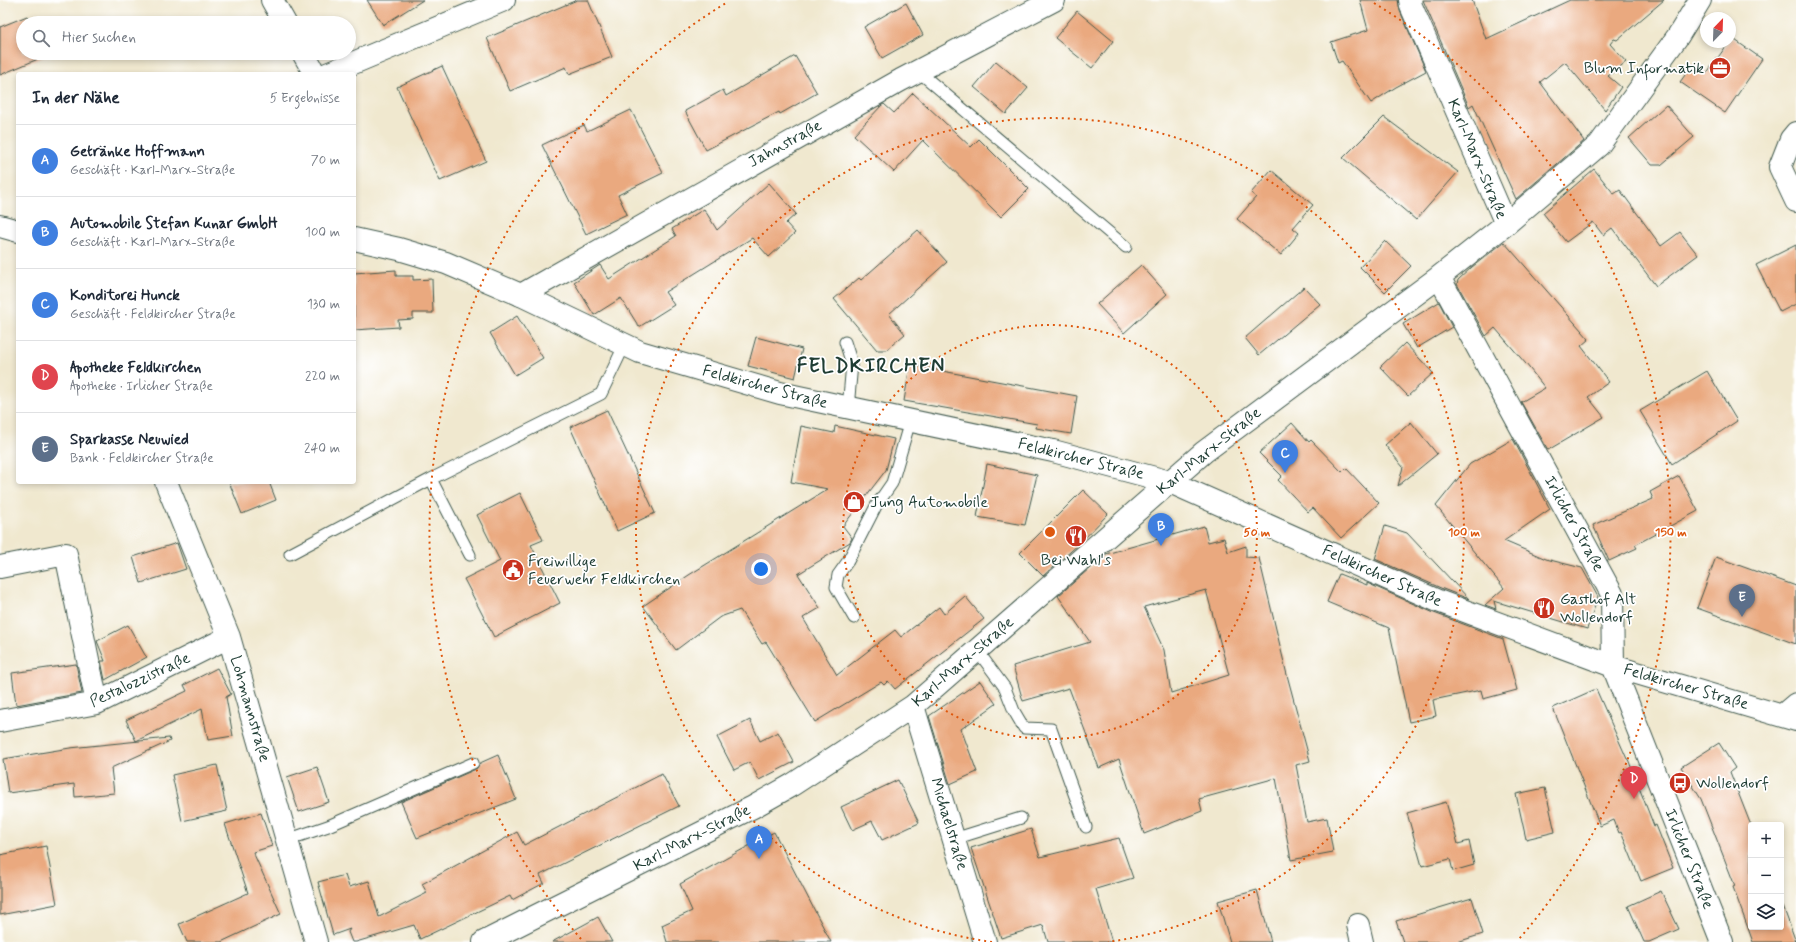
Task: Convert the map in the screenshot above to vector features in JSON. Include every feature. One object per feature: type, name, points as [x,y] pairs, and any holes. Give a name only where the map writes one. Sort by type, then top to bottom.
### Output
[{"type":"street","points":[[272,0],[281,16]]},
{"type":"street","points":[[332,72],[504,0]]},
{"type":"street","name":"Jahnstraße","points":[[521,295],[761,158],[918,71],[1054,0]]},
{"type":"street","name":"Karl-Marx-Straße","points":[[484,942],[753,807],[792,785],[913,706],[1204,452],[1439,277],[1506,224],[1411,6],[1410,0]]},
{"type":"street","points":[[1506,224],[1599,145],[1678,36],[1700,0]]},
{"type":"street","points":[[306,60],[314,72]]},
{"type":"street","points":[[1796,133],[1791,139],[1780,167],[1796,201]]},
{"type":"street","points":[[0,226],[16,230]]},
{"type":"street","name":"Feldkircher Straße","points":[[356,239],[446,263],[521,295],[640,352],[780,394],[1053,451],[1170,482],[1438,601],[1613,666],[1792,713]]},
{"type":"street","name":"Irlicher Straße","points":[[1439,277],[1612,594],[1613,666],[1722,942]]},
{"type":"street","name":"Lohmannstraße","points":[[167,484],[229,637],[316,942]]},
{"type":"street","points":[[0,567],[66,554],[97,703]]},
{"type":"street","name":"Pestalozzistraße","points":[[0,721],[97,703],[229,637]]},
{"type":"street","name":"Michaelstraße","points":[[913,706],[985,942]]},
{"type":"lane","points":[[918,71],[1126,247]]},
{"type":"lane","points":[[844,342],[852,364],[848,408]]},
{"type":"lane","points":[[290,554],[431,479],[601,394],[625,344]]},
{"type":"lane","points":[[854,618],[836,587],[838,575],[848,562],[876,506],[892,483],[910,421]]},
{"type":"lane","points":[[431,479],[470,555]]},
{"type":"lane","points":[[977,650],[1005,688],[1014,711],[1024,728],[1051,729],[1086,827]]},
{"type":"lane","points":[[287,840],[328,826],[473,763]]},
{"type":"lane","points":[[954,839],[1021,818]]},
{"type":"building","points":[[367,0],[423,0],[383,25]]},
{"type":"building","points":[[577,0],[588,0],[612,57],[569,74],[566,67],[510,91],[487,38]]},
{"type":"building","points":[[1360,0],[1398,0],[1400,11],[1426,71],[1396,87],[1371,103],[1342,61],[1338,63],[1331,42],[1368,30]]},
{"type":"building","points":[[1423,0],[1472,0],[1486,39],[1570,0],[1664,0],[1617,40],[1614,39],[1610,44],[1626,62],[1608,76],[1621,87],[1605,110],[1565,62],[1540,82],[1584,141],[1516,199],[1473,104],[1469,107]]},
{"type":"building","points":[[906,3],[923,35],[882,58],[864,27]]},
{"type":"building","points":[[1077,11],[1113,41],[1092,68],[1055,38]]},
{"type":"building","points":[[16,20],[16,60],[36,60],[0,75],[0,27]]},
{"type":"building","points":[[1736,41],[1762,59],[1725,113],[1680,82],[1693,64],[1706,74],[1725,48],[1736,48]]},
{"type":"building","points":[[795,56],[817,93],[780,114],[779,112],[706,150],[685,111],[723,90],[726,96]]},
{"type":"building","points":[[996,61],[1028,88],[1006,114],[974,87]]},
{"type":"building","points":[[442,66],[486,161],[440,181],[397,87]]},
{"type":"building","points":[[913,93],[971,147],[979,139],[1029,189],[1001,217],[923,140],[894,172],[854,135],[882,105],[884,104],[894,113]]},
{"type":"building","points":[[1666,105],[1694,137],[1661,165],[1652,165],[1629,138]]},
{"type":"building","points":[[631,110],[663,173],[618,195],[627,214],[586,234],[542,145],[584,125],[587,131]]},
{"type":"building","points":[[1384,117],[1458,172],[1416,220],[1343,158]]},
{"type":"building","points":[[1594,169],[1614,194],[1620,190],[1661,246],[1680,232],[1698,255],[1656,286],[1612,228],[1603,235],[1593,222],[1566,242],[1543,213]]},
{"type":"building","points":[[1271,170],[1313,205],[1293,228],[1299,233],[1281,255],[1237,219],[1256,197],[1251,193]]},
{"type":"building","points":[[769,183],[796,214],[786,223],[795,233],[769,257],[752,238],[665,292],[674,305],[639,327],[621,298],[594,315],[574,282],[600,265],[609,279],[676,236],[672,229],[704,209],[717,230]]},
{"type":"building","points":[[918,230],[947,262],[889,314],[905,334],[886,350],[877,350],[834,299],[859,278],[861,280]]},
{"type":"building","points":[[1385,241],[1411,266],[1385,292],[1360,267]]},
{"type":"building","points":[[1504,242],[1589,339],[1581,346],[1609,382],[1588,397],[1604,417],[1548,450],[1521,402],[1545,388],[1495,328],[1486,336],[1457,284],[1458,280],[1472,267]]},
{"type":"building","points":[[1796,245],[1796,304],[1780,312],[1756,265]]},
{"type":"building","points":[[1141,265],[1167,294],[1124,333],[1097,304]]},
{"type":"building","points":[[396,270],[396,276],[413,276],[413,280],[432,279],[433,313],[413,313],[413,319],[398,320],[399,327],[356,330],[356,273]]},
{"type":"building","points":[[1304,287],[1320,304],[1259,355],[1245,338]]},
{"type":"building","points":[[1439,302],[1452,327],[1417,348],[1403,324]]},
{"type":"building","points":[[517,316],[543,358],[515,375],[490,333]]},
{"type":"building","points":[[756,337],[802,349],[795,378],[748,366]]},
{"type":"building","points":[[1405,343],[1433,373],[1408,396],[1380,367]]},
{"type":"building","points":[[910,365],[1077,396],[1071,434],[1036,428],[1037,424],[904,401]]},
{"type":"building","points":[[1707,371],[1737,421],[1672,464],[1640,411]]},
{"type":"building","points":[[607,410],[655,513],[617,531],[570,427]]},
{"type":"building","points":[[1411,422],[1437,454],[1398,486],[1403,467],[1385,445]]},
{"type":"building","points":[[1292,423],[1309,442],[1311,440],[1342,472],[1346,468],[1379,503],[1341,538],[1313,508],[1308,512],[1278,480],[1282,476],[1259,453]]},
{"type":"building","points":[[801,426],[834,433],[835,426],[894,439],[886,470],[843,526],[852,538],[850,542],[798,574],[820,608],[803,618],[837,675],[895,630],[901,637],[939,607],[944,614],[965,596],[984,619],[895,689],[888,681],[884,685],[881,682],[815,722],[766,642],[762,644],[740,610],[720,617],[676,650],[643,606],[689,575],[828,489],[791,482]]},
{"type":"building","points":[[1513,439],[1550,509],[1504,541],[1546,559],[1582,568],[1598,597],[1587,629],[1494,601],[1496,609],[1485,605],[1504,588],[1436,506],[1470,464]]},
{"type":"building","points":[[987,464],[1037,475],[1025,525],[977,517]]},
{"type":"building","points":[[1679,476],[1698,511],[1635,545],[1637,548],[1609,561],[1593,525],[1653,499],[1650,492]]},
{"type":"building","points":[[230,484],[270,484],[276,500],[242,514]]},
{"type":"building","points":[[1083,490],[1108,514],[1080,543],[1043,576],[1020,553]]},
{"type":"building","name":"Freiwillige Feuerwehr Feldkirchen","points":[[520,493],[543,540],[531,545],[560,603],[494,637],[464,579],[500,561],[477,515]]},
{"type":"building","points":[[1204,526],[1208,542],[1224,538],[1228,552],[1246,546],[1246,557],[1259,558],[1287,675],[1310,761],[1296,765],[1307,822],[1327,818],[1333,852],[1291,860],[1276,778],[1199,799],[1202,811],[1144,834],[1119,759],[1099,768],[1069,688],[1023,701],[1013,666],[1090,642],[1058,596],[1106,554]],"holes":[[[1206,590],[1229,675],[1171,693],[1164,650],[1144,607]]]},
{"type":"building","points":[[1385,526],[1407,533],[1469,599],[1375,559]]},
{"type":"building","points":[[177,543],[186,569],[141,583],[133,557]]},
{"type":"building","points":[[1716,557],[1796,586],[1796,644],[1697,608]]},
{"type":"building","points":[[1339,574],[1367,585],[1367,583],[1434,613],[1503,639],[1517,690],[1483,699],[1481,690],[1433,700],[1436,716],[1409,722],[1389,628],[1327,602]]},
{"type":"building","points":[[128,625],[147,657],[105,680],[101,661],[105,661],[97,641]]},
{"type":"building","points":[[76,664],[82,693],[16,705],[12,673]]},
{"type":"building","points":[[217,668],[231,694],[226,697],[233,736],[208,740],[202,709],[136,741],[126,720],[187,691],[184,685]]},
{"type":"building","points":[[980,681],[996,704],[961,729],[977,772],[950,784],[929,716]]},
{"type":"building","points":[[1596,689],[1628,759],[1654,826],[1656,825],[1673,868],[1641,881],[1621,832],[1619,833],[1614,820],[1600,826],[1553,708]]},
{"type":"building","points":[[750,720],[760,741],[778,732],[794,762],[759,780],[750,762],[734,770],[717,737]]},
{"type":"building","points":[[169,738],[170,741],[111,768],[114,793],[75,797],[74,784],[8,793],[3,759],[70,748]]},
{"type":"building","points":[[1719,743],[1735,768],[1730,772],[1750,822],[1748,822],[1748,928],[1733,887],[1735,886],[1701,799],[1681,767]]},
{"type":"building","points":[[498,755],[516,799],[417,838],[401,802],[476,769],[480,763]]},
{"type":"building","points":[[217,765],[227,811],[182,821],[172,775]]},
{"type":"building","points":[[317,767],[329,802],[299,812],[287,777]]},
{"type":"building","points":[[662,774],[679,806],[540,875],[544,883],[512,900],[510,896],[420,939],[414,925],[356,942],[352,942],[348,932],[350,929],[333,935],[318,882],[345,875],[349,887],[369,881],[379,917],[427,893],[422,884],[517,832],[524,845]]},
{"type":"building","points":[[898,780],[919,823],[882,840],[872,821],[852,830],[841,807]]},
{"type":"building","points":[[1545,788],[1555,832],[1526,839],[1516,794]]},
{"type":"building","points":[[1446,802],[1458,844],[1469,841],[1474,865],[1453,871],[1450,859],[1422,866],[1407,813]]},
{"type":"building","points":[[261,813],[272,846],[253,852],[281,914],[221,942],[187,942],[179,924],[248,893],[225,824]]},
{"type":"building","points":[[1031,829],[1040,857],[1119,838],[1133,878],[1096,889],[1112,942],[1048,942],[1043,925],[1001,938],[971,848]]},
{"type":"building","points":[[774,832],[831,942],[667,942],[662,925],[692,911],[680,884]]},
{"type":"building","points":[[46,846],[57,904],[0,915],[0,855]]},
{"type":"building","points":[[1257,890],[1271,942],[1230,942],[1218,901]]},
{"type":"building","points":[[1661,891],[1679,929],[1649,942],[1644,942],[1628,906]]},
{"type":"building","points":[[1472,898],[1483,934],[1457,942],[1403,942],[1396,921]]},
{"type":"building","points":[[1784,909],[1796,942],[1753,942],[1749,930],[1784,930]]},
{"type":"building","points":[[598,917],[612,942],[552,942]]},
{"type":"place","name":"Blum Informatik","points":[[1720,68]]},
{"type":"place","name":"Konditorei Hunck","points":[[1285,473]]},
{"type":"place","name":"Jung Automobile","points":[[854,502]]},
{"type":"place","name":"Bei Wahl's","points":[[1076,536]]},
{"type":"place","name":"Automobile Stefan Kunar GmbH","points":[[1161,546]]},
{"type":"place","name":"Freiwillige Feuerwehr Feldkirchen","points":[[513,570]]},
{"type":"place","name":"Gasthof Alt Wollendorf","points":[[1544,608]]},
{"type":"place","name":"Sparkasse Neuwied","points":[[1742,617]]},
{"type":"place","name":"Wollendorf","points":[[1680,783]]},
{"type":"place","name":"Apotheke Feldkirchen","points":[[1634,799]]},
{"type":"place","name":"Getränke Hoffmann","points":[[759,859]]},
{"type":"district","name":"FELDKIRCHEN","points":[[871,366]]}]
